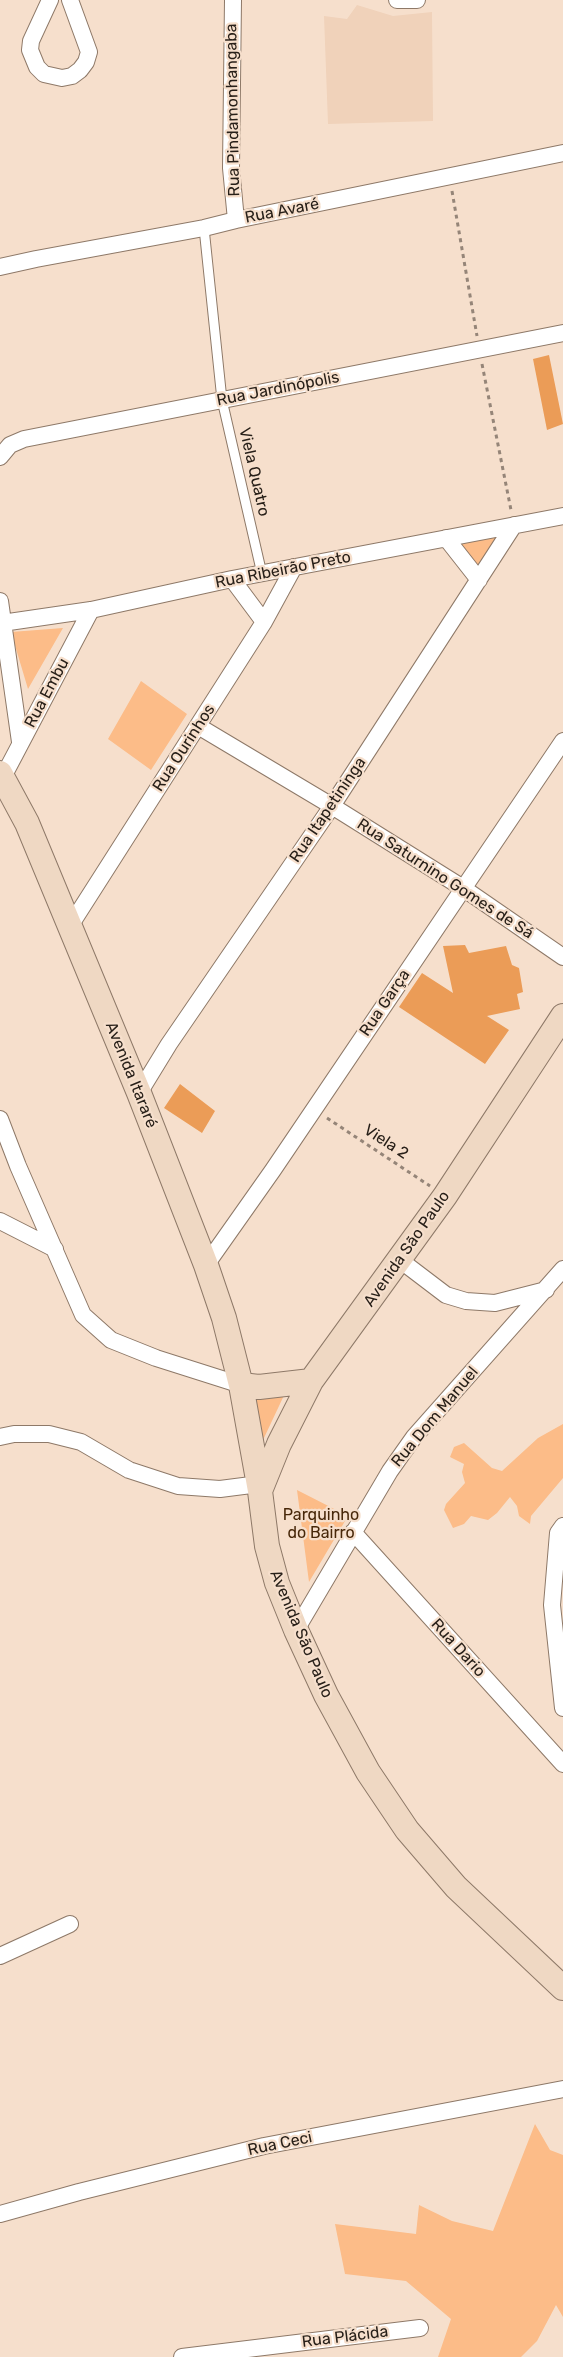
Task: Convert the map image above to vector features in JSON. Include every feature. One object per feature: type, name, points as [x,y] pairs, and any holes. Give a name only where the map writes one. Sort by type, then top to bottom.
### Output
[{"type":"main road","name":"Avenida Itararé","points":[[1,775],[27,823],[139,1093],[206,1265],[224,1318],[242,1385],[260,1487]]},
{"type":"main road","name":"Avenida São Paulo","points":[[563,1016],[445,1196],[311,1381],[278,1444],[260,1487],[267,1546],[277,1583],[326,1695],[368,1772],[407,1830],[456,1887],[563,1988]]},
{"type":"main road","points":[[242,1385],[260,1387],[311,1381]]},
{"type":"street","points":[[50,0],[31,41],[30,50],[37,67],[44,74],[62,78],[72,76],[80,70],[86,62],[89,52],[70,0]]},
{"type":"street","name":"Rua Pindamonhangaba","points":[[233,0],[231,168],[236,220]]},
{"type":"street","points":[[397,0],[417,0]]},
{"type":"street","name":"Rua Avaré","points":[[0,267],[36,258],[204,228],[563,153]]},
{"type":"street","name":"Rua Jardinópolis","points":[[0,457],[10,445],[24,439],[563,333]]},
{"type":"street","name":"Rua Ribeirão Preto","points":[[2,622],[92,610],[232,579],[563,516]]},
{"type":"street","name":"Rua Itapetininga","points":[[139,1093],[169,1044],[332,806],[514,525]]},
{"type":"street","points":[[446,538],[479,580]]},
{"type":"street","name":"Rua Ourinhos","points":[[70,926],[264,622],[294,567]]},
{"type":"street","points":[[232,579],[264,622]]},
{"type":"street","points":[[0,601],[20,742]]},
{"type":"street","name":"Rua Embu","points":[[1,775],[92,610]]},
{"type":"street","name":"Rua Saturnino Gomes de Sá","points":[[198,726],[332,806],[463,888],[563,957]]},
{"type":"street","name":"Rua Garça","points":[[206,1265],[563,741]]},
{"type":"street","points":[[0,1119],[18,1166],[83,1315],[111,1340],[156,1358],[242,1385]]},
{"type":"street","points":[[0,1222],[55,1249]]},
{"type":"street","points":[[400,1260],[446,1295],[466,1301],[495,1303],[546,1290]]},
{"type":"street","name":"Rua Dom Manuel","points":[[296,1630],[390,1471],[414,1437],[546,1290],[563,1268]]},
{"type":"street","points":[[0,1437],[14,1434],[49,1434],[81,1442],[129,1470],[178,1486],[220,1489],[260,1487]]},
{"type":"street","name":"Rua Dario","points":[[353,1532],[563,1764]]},
{"type":"street","points":[[561,1532],[552,1605],[563,1708]]},
{"type":"street","points":[[0,1956],[70,1924]]},
{"type":"street","name":"Rua Ceci","points":[[0,2214],[79,2192],[264,2146],[563,2090]]},
{"type":"street","name":"Rua Plácida","points":[[182,2357],[420,2328]]},
{"type":"lane","name":"Viela Quatro","points":[[204,228],[222,400],[262,574]]},
{"type":"path","name":"Viela 2","points":[[314,1109],[445,1196]]},
{"type":"shaded area","points":[[357,5],[393,16],[432,12],[433,121],[328,124],[324,16],[347,19]]},
{"type":"green space","points":[[506,531],[479,576],[452,539]]},
{"type":"green space","points":[[63,628],[28,689],[11,632]]},
{"type":"green space","points":[[141,681],[187,714],[151,770],[108,739]]},
{"type":"green space","points":[[287,1389],[263,1440],[249,1395]]},
{"type":"green space","points":[[563,1424],[563,1478],[531,1516],[530,1524],[519,1516],[517,1506],[510,1497],[497,1513],[488,1520],[471,1516],[464,1524],[453,1528],[444,1510],[446,1504],[465,1483],[462,1472],[464,1464],[450,1457],[454,1447],[464,1443],[492,1468],[502,1471],[538,1438]]},
{"type":"green space","name":"Parquinho do Bairro","points":[[297,1490],[348,1516],[309,1582]]},
{"type":"green space","points":[[535,2124],[550,2150],[563,2155],[563,2317],[556,2305],[537,2341],[521,2357],[438,2357],[451,2319],[406,2281],[345,2274],[335,2224],[416,2234],[419,2205],[452,2221],[493,2231]]},
{"type":"building","points":[[549,355],[563,424],[547,430],[533,359]]},
{"type":"building","points":[[465,945],[469,953],[506,946],[512,965],[519,968],[523,992],[517,994],[520,1009],[487,1016],[509,1030],[485,1064],[399,1007],[422,973],[453,993],[443,946]]},
{"type":"building","points":[[180,1084],[215,1111],[202,1133],[164,1108]]}]
